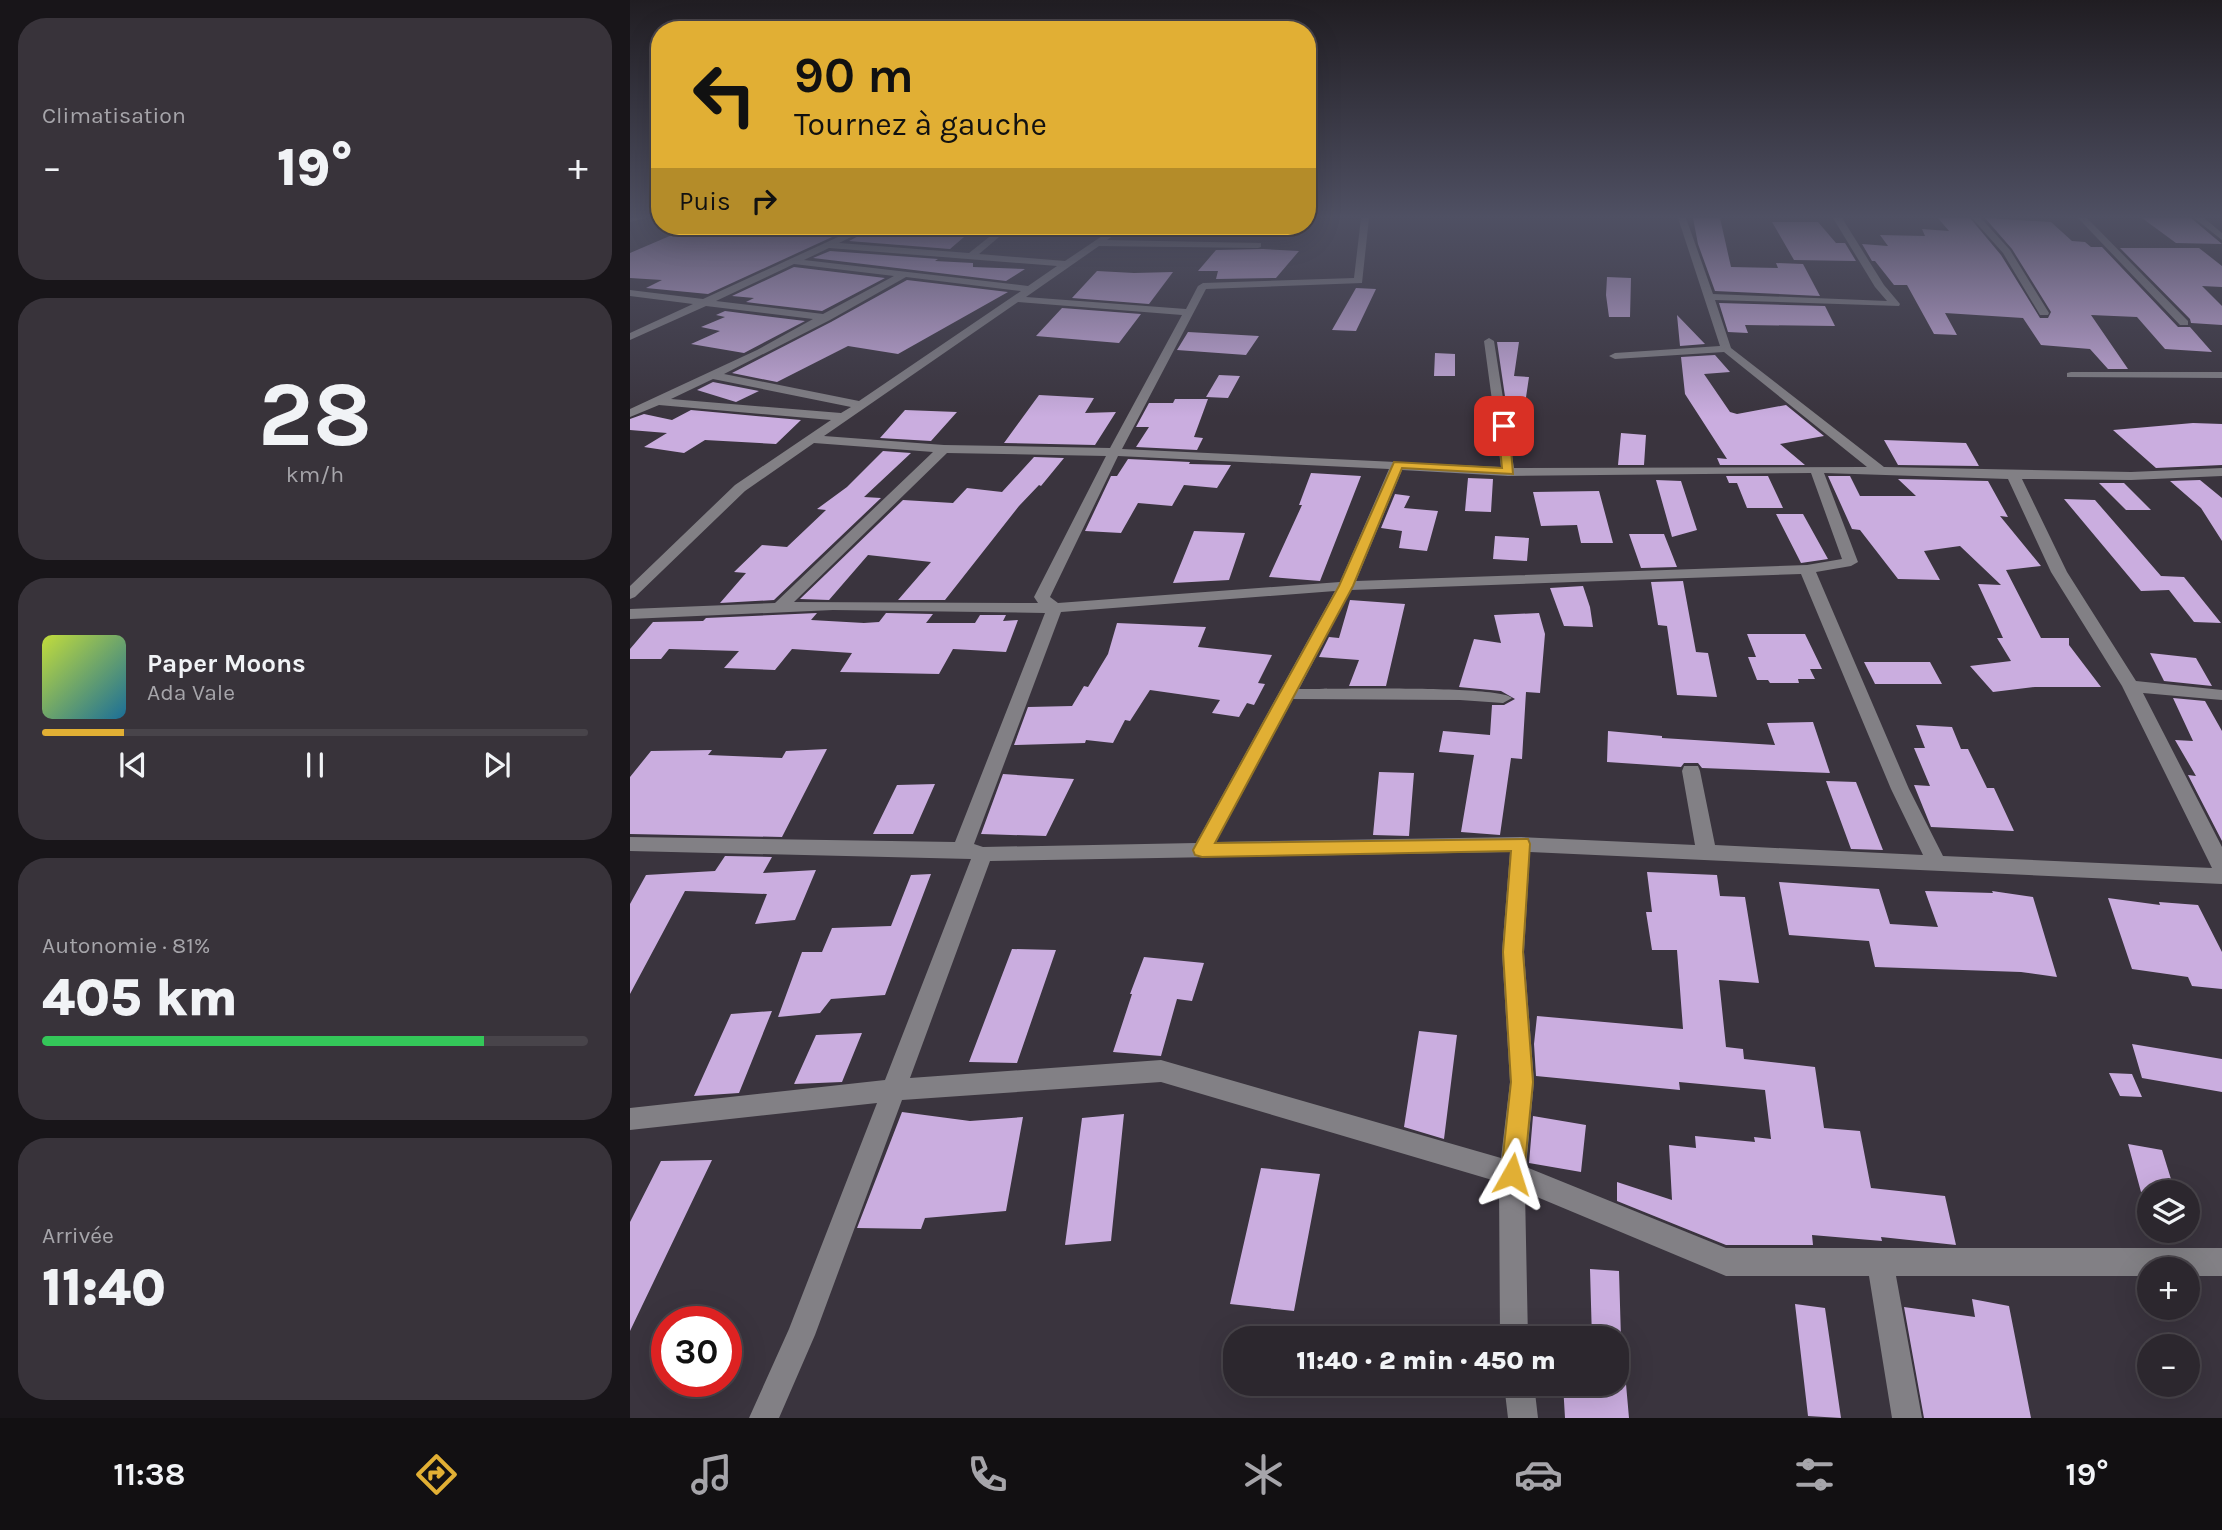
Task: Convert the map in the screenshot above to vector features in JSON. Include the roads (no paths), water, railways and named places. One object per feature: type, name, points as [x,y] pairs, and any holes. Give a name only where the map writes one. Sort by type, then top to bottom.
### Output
[{"type":"street","points":[[630,337],[745,284]]},
{"type":"street","points":[[630,413],[826,318],[887,284]]},
{"type":"street","points":[[986,284],[1030,289]]},
{"type":"street","points":[[630,594],[740,488],[1037,284]]},
{"type":"street","points":[[1055,608],[1042,597],[1114,452],[1203,286],[1260,284]]},
{"type":"street","points":[[1703,284],[1726,349],[1879,470]]},
{"type":"street","points":[[1707,297],[1895,304],[1878,284]]},
{"type":"street","points":[[2027,284],[2044,313]]},
{"type":"street","points":[[2149,284],[2184,323]]},
{"type":"street","points":[[630,293],[826,318]]},
{"type":"street","points":[[1017,299],[1189,312]]},
{"type":"street","points":[[1489,341],[1508,472]]},
{"type":"street","points":[[1615,356],[1726,349]]},
{"type":"street","points":[[712,375],[860,405]]},
{"type":"street","points":[[2071,375],[2222,375]]},
{"type":"street","points":[[657,401],[842,417]]},
{"type":"street","points":[[809,439],[944,449],[1114,452],[1398,464],[1508,472],[1879,470],[2013,475],[2219,474]]},
{"type":"street","points":[[781,606],[944,449]]},
{"type":"street","points":[[1202,850],[1346,586],[1398,464]]},
{"type":"street","points":[[630,614],[781,606],[1055,608],[1346,586],[1807,569],[1850,562],[1816,470]]},
{"type":"street","points":[[2013,475],[2059,572],[2131,686],[2222,867]]},
{"type":"street","points":[[1807,569],[1900,789],[1937,863]]},
{"type":"street","points":[[764,1418],[801,1335],[893,1090],[1055,608]]},
{"type":"street","points":[[2131,686],[2222,695]]},
{"type":"street","points":[[1287,694],[1503,698]]},
{"type":"street","points":[[1690,771],[1706,852]]},
{"type":"street","points":[[630,844],[972,852],[1521,844],[2222,876]]},
{"type":"street","points":[[1514,1326],[1512,1174],[1522,1082],[1513,952],[1521,844]]},
{"type":"street","points":[[630,1119],[893,1090],[1161,1071],[1512,1174],[1726,1262],[2222,1262]]},
{"type":"street","points":[[1880,1262],[1907,1418]]},
{"type":"street","points":[[1520,1396],[1523,1418]]}]
